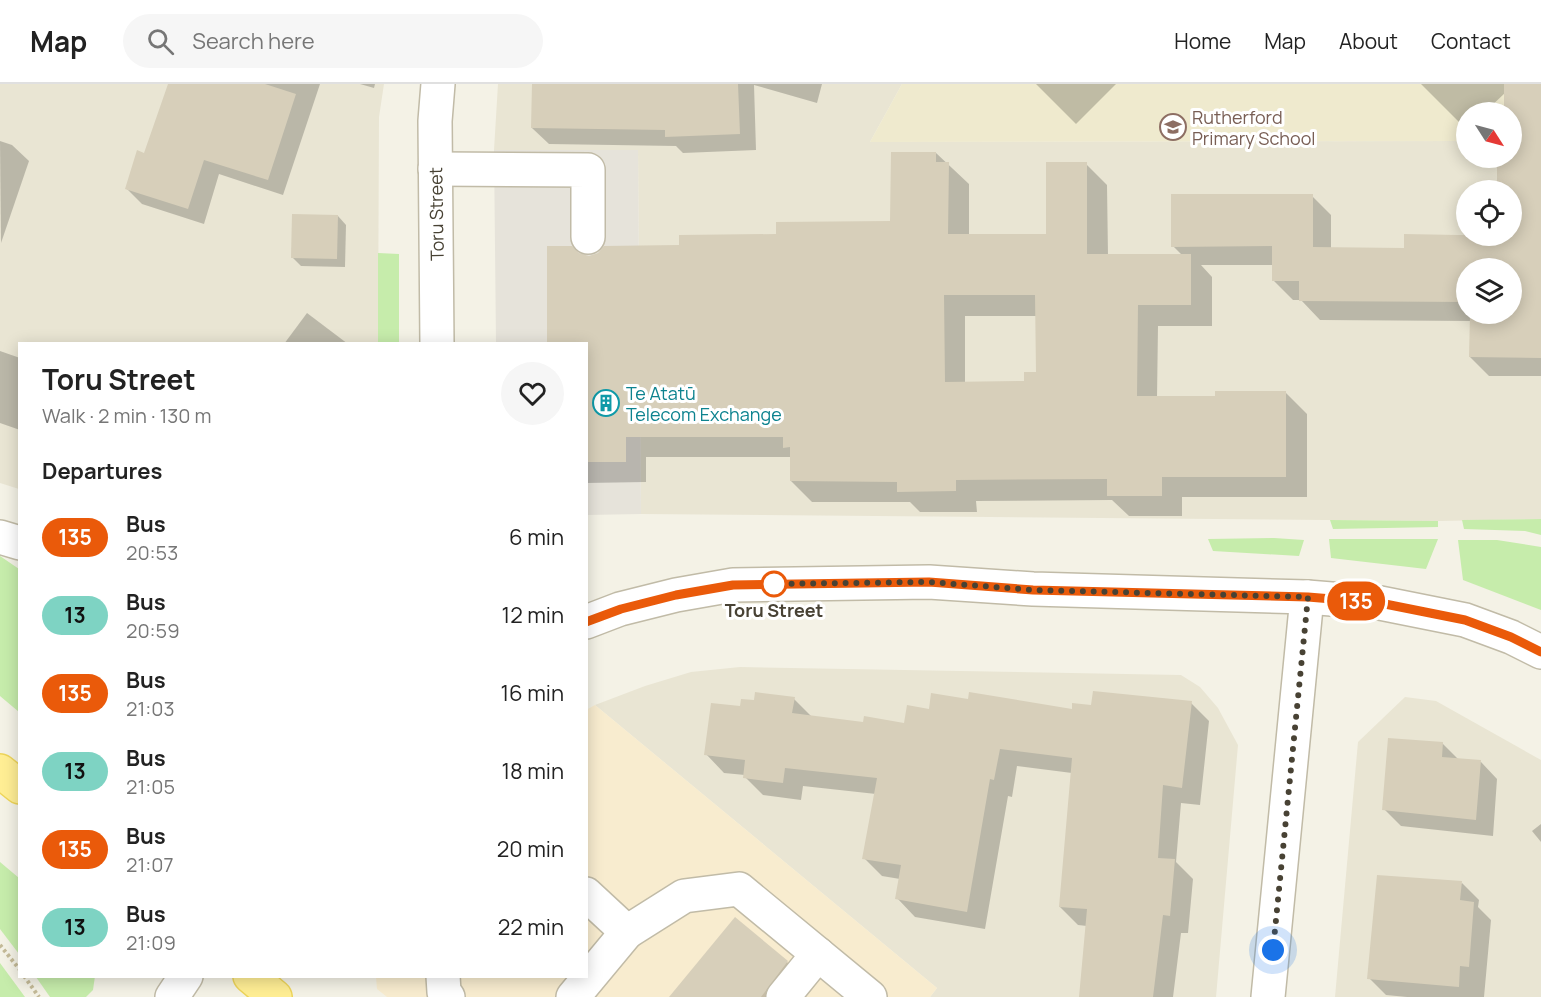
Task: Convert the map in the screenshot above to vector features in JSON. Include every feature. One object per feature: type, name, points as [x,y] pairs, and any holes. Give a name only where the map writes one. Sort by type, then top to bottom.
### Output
[{"type":"main road","points":[[0,771],[18,785]]},
{"type":"main road","points":[[252,978],[275,997]]},
{"type":"street","name":"Toru Street","points":[[437,342],[435,169],[438,84]]},
{"type":"street","points":[[435,169],[588,170],[588,237]]},
{"type":"street","points":[[0,537],[18,542]]},
{"type":"street","points":[[588,621],[621,609],[676,595],[733,585],[929,582],[1033,590],[1308,597],[1380,603],[1465,620],[1511,637],[1541,652]]},
{"type":"street","points":[[1268,997],[1308,597]]},
{"type":"street","points":[[573,997],[627,932],[684,896],[739,889],[870,997]]},
{"type":"street","points":[[588,896],[627,932]]},
{"type":"street","points":[[783,997],[818,954]]},
{"type":"street","points":[[171,997],[185,978]]},
{"type":"street","points":[[443,978],[444,992],[448,997]]},
{"type":"path","points":[[0,945],[18,968]]},
{"type":"path","points":[[25,978],[39,997]]},
{"type":"shaded area","points":[[0,84],[384,84],[379,117],[378,342],[18,342],[18,489],[0,483]]},
{"type":"shaded area","points":[[498,84],[902,84],[870,142],[1456,141],[1456,168],[1522,168],[1522,152],[1541,141],[1541,519],[1438,521],[641,514],[638,150],[494,150]]},
{"type":"shaded area","name":"Rutherford Primary School","points":[[902,84],[1541,84],[1522,102],[1456,102],[1456,141],[870,142]]},
{"type":"shaded area","points":[[494,150],[638,150],[641,514],[588,515],[588,342],[496,342]]},
{"type":"shaded area","points":[[740,667],[1181,675],[1200,687],[1218,708],[1238,745],[1216,997],[930,997],[937,988],[595,705],[691,672]]},
{"type":"shaded area","points":[[1405,697],[1436,701],[1541,760],[1541,997],[1335,997],[1358,742]]},
{"type":"shaded area","points":[[595,705],[937,988],[930,997],[387,997],[377,989],[376,978],[588,978],[588,709]]},
{"type":"green space","points":[[378,253],[399,254],[399,342],[378,342]]},
{"type":"green space","points":[[1541,519],[1541,535],[1525,531],[1464,529],[1462,520]]},
{"type":"green space","points":[[1330,520],[1438,521],[1438,527],[1333,529]]},
{"type":"green space","points":[[1208,539],[1304,540],[1299,556],[1213,551]]},
{"type":"green space","points":[[1329,539],[1438,539],[1426,569],[1331,558]]},
{"type":"green space","points":[[1458,540],[1497,540],[1541,547],[1541,610],[1463,580]]},
{"type":"green space","points":[[0,556],[18,568],[18,711],[0,696]]},
{"type":"green space","points":[[0,862],[18,877],[18,953],[0,929]]},
{"type":"green space","points":[[0,963],[25,997],[0,997]]},
{"type":"green space","points":[[37,978],[95,978],[93,990],[86,997],[50,997]]},
{"type":"building","points":[[168,84],[265,84],[296,94],[268,180],[204,160],[188,209],[125,189],[137,150],[144,153]]},
{"type":"building","points":[[532,84],[738,84],[740,134],[665,137],[665,130],[531,128]]},
{"type":"building","points":[[1504,84],[1541,84],[1541,358],[1469,357],[1470,324],[1522,324],[1522,258],[1456,258],[1456,302],[1299,301],[1299,281],[1272,281],[1272,246],[1171,247],[1171,194],[1313,194],[1313,247],[1404,248],[1404,234],[1456,235],[1456,246],[1522,246],[1522,180],[1497,180],[1497,168],[1522,168],[1522,102],[1504,102]]},
{"type":"building","points":[[891,152],[936,152],[936,162],[949,162],[948,234],[1046,234],[1046,162],[1087,162],[1087,254],[1191,254],[1191,305],[1138,305],[1137,396],[1215,396],[1215,391],[1286,391],[1286,477],[1162,477],[1162,496],[1107,496],[1107,479],[956,480],[956,491],[897,492],[897,482],[790,481],[790,447],[783,448],[783,437],[626,437],[626,462],[588,462],[588,342],[547,342],[547,246],[572,246],[579,253],[589,256],[598,253],[604,246],[679,245],[679,235],[776,234],[776,222],[890,221]],"holes":[[[944,295],[1035,295],[1036,372],[1024,372],[1024,381],[945,382]]]},
{"type":"building","points":[[292,214],[338,215],[337,259],[291,258]]},
{"type":"building","points":[[1093,691],[1192,701],[1182,788],[1163,785],[1158,858],[1175,859],[1170,916],[1163,915],[1153,997],[1079,997],[1087,909],[1059,907],[1072,758],[1000,749],[994,780],[990,779],[967,912],[895,899],[901,865],[862,859],[877,778],[785,768],[783,783],[743,778],[745,760],[704,755],[711,703],[740,706],[741,699],[754,700],[755,692],[795,697],[792,713],[863,722],[864,716],[904,723],[907,705],[929,709],[931,693],[968,699],[969,692],[1072,709],[1072,703],[1091,705]]},
{"type":"building","points":[[1388,738],[1443,742],[1442,757],[1481,760],[1476,820],[1382,810]]},
{"type":"building","points":[[1377,875],[1462,881],[1460,900],[1474,902],[1469,967],[1460,966],[1459,987],[1367,979]]},
{"type":"building","points":[[735,917],[788,961],[761,997],[669,997]]},
{"type":"bus line","name":"135","points":[[588,621],[621,609],[676,595],[733,585],[929,582],[1033,590],[1308,597],[1380,603],[1420,609],[1465,620],[1511,637],[1541,652]]},
{"type":"place","name":"Rutherford Primary School","points":[[1173,127]]},
{"type":"place","name":"Te Atatū Telecom Exchange","points":[[606,403]]},
{"type":"place","name":"Toru Street","points":[[774,584]]},
{"type":"route","points":[[774,584],[772,584],[929,582],[1033,590],[1308,597],[1273,950]]}]
